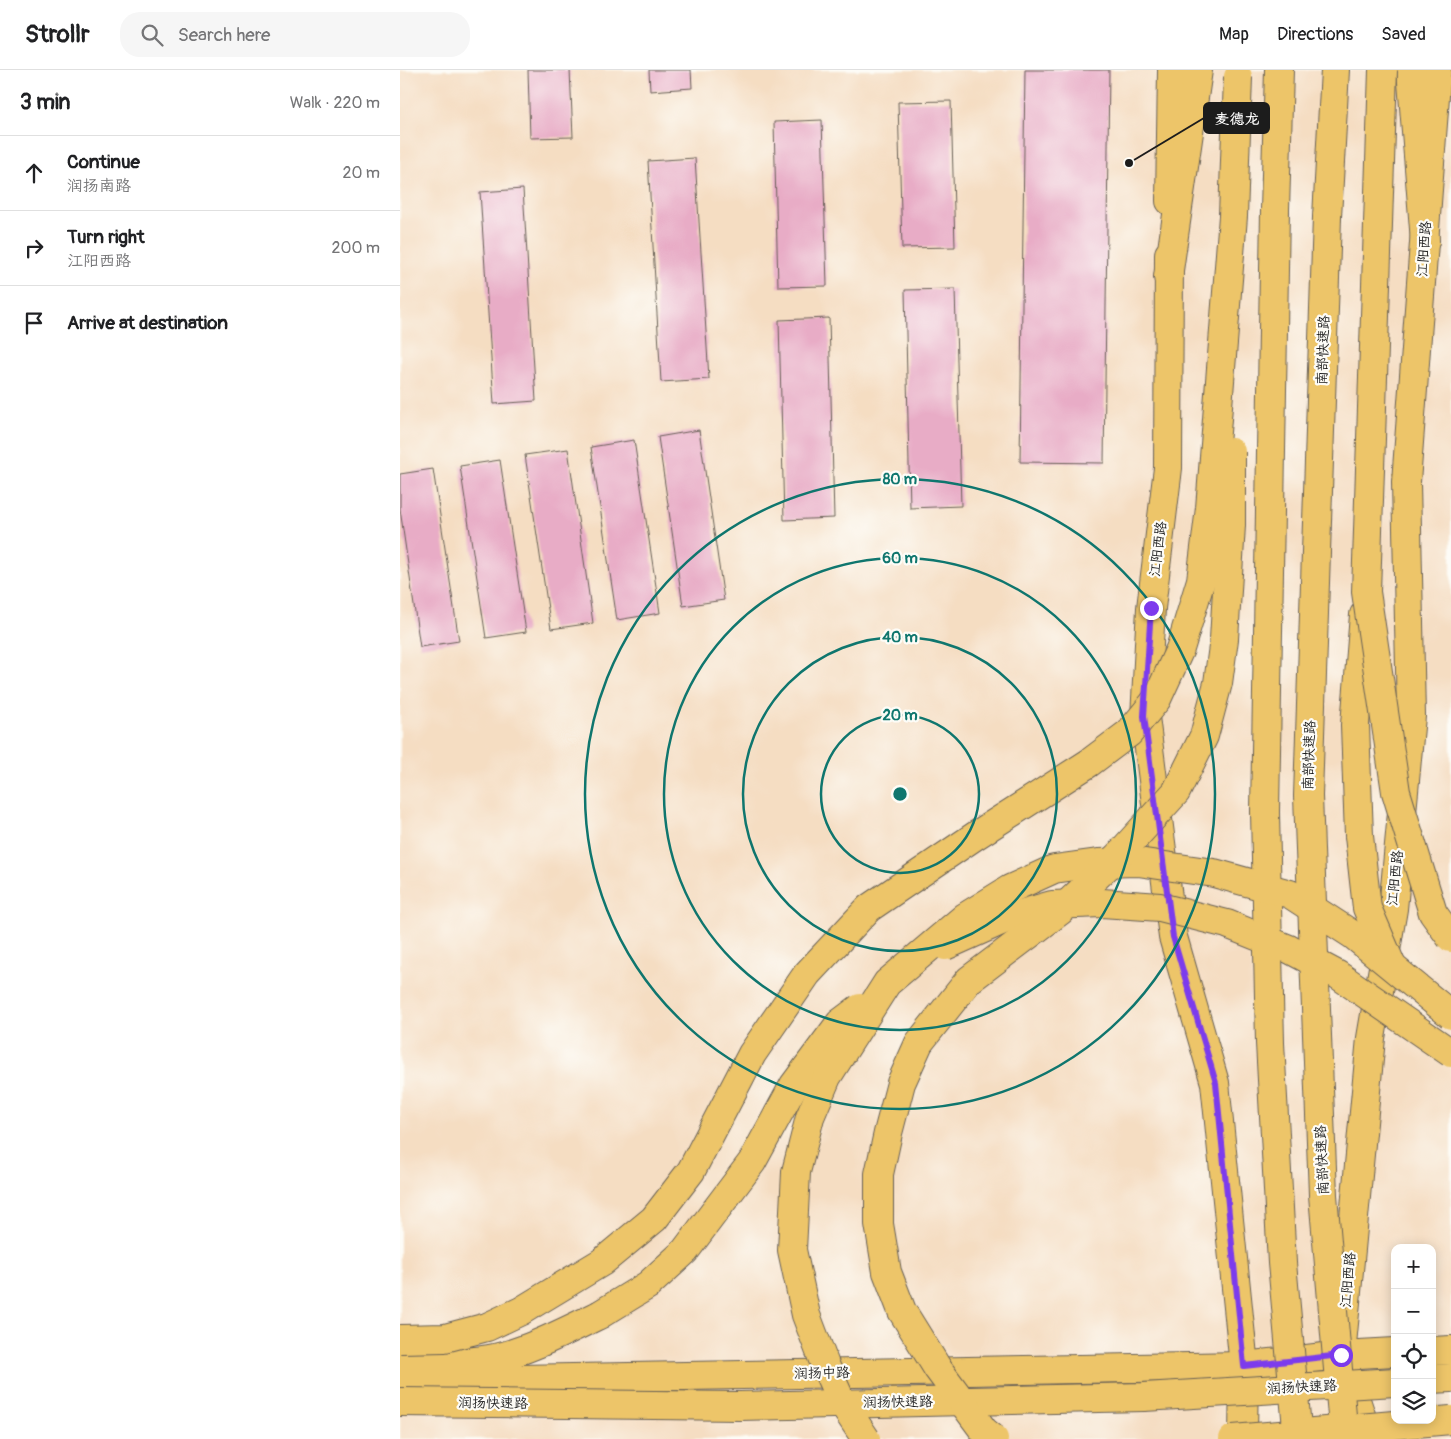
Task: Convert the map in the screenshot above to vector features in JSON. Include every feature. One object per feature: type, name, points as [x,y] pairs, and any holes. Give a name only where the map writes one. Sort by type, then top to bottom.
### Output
[{"type":"main road","name":"江阳西路","points":[[1172,70],[1168,277],[1168,468],[1151,608],[1144,716],[1173,937],[1216,1083],[1244,1366],[1243,1439]]},
{"type":"main road","points":[[1168,277],[1198,70]]},
{"type":"main road","points":[[1279,70],[1265,812],[1270,1043],[1282,1264],[1298,1439]]},
{"type":"main road","name":"南部快速路","points":[[1335,70],[1327,217],[1308,796],[1323,1195],[1344,1439]]},
{"type":"main road","points":[[1383,70],[1366,592],[1355,725],[1359,836],[1367,908],[1414,1018],[1451,1071]]},
{"type":"main road","points":[[1411,70],[1425,241]]},
{"type":"main road","name":"江阳西路","points":[[1369,1439],[1341,1355],[1370,1038],[1393,909],[1411,716],[1406,482],[1437,70]]},
{"type":"main road","points":[[994,1439],[984,1430],[938,1369],[902,1311],[887,1272],[879,1224],[880,1174],[901,1083],[920,1043],[969,980],[1060,911],[1117,856],[1176,792],[1204,736],[1218,684],[1224,639],[1230,525],[1233,216],[1239,74]]},
{"type":"main road","points":[[400,1339],[445,1338],[487,1327],[521,1311],[602,1262],[654,1219],[691,1171],[752,1054],[801,982],[868,908],[974,836],[1089,763],[1128,733],[1157,698],[1180,649],[1201,580],[1210,508],[1233,216]]},
{"type":"main road","points":[[1366,592],[1396,792],[1433,912],[1451,938]]},
{"type":"main road","points":[[866,1439],[842,1404],[806,1315],[792,1250],[796,1172],[810,1117],[828,1077],[887,983],[965,917],[1010,889],[1054,869],[1098,863],[1138,862],[1214,873],[1290,894],[1353,935],[1451,1015]]},
{"type":"main road","points":[[400,1361],[453,1362],[489,1359],[517,1351],[599,1316],[648,1285],[685,1251],[752,1162],[794,1085],[840,1024],[936,950],[1010,917],[1052,904],[1102,903],[1160,907],[1227,924],[1289,950],[1338,975],[1451,1053]]},
{"type":"main road","points":[[1436,1351],[1451,1350]]},
{"type":"main road","name":"润扬中路","points":[[400,1381],[1244,1366],[1341,1355],[1391,1352]]},
{"type":"main road","points":[[1436,1380],[1451,1378]]},
{"type":"main road","name":"润扬快速路","points":[[400,1402],[750,1405],[1144,1397],[1391,1382]]},
{"type":"main road","points":[[1233,1439],[1451,1420]]},
{"type":"building","points":[[528,70],[570,70],[573,137],[530,138]]},
{"type":"building","points":[[649,70],[691,70],[692,88],[650,91]]},
{"type":"building","points":[[1025,70],[1109,70],[1104,463],[1020,462]]},
{"type":"building","points":[[951,101],[955,247],[902,248],[898,102]]},
{"type":"building","points":[[822,120],[827,286],[778,287],[774,122]]},
{"type":"building","points":[[695,158],[709,379],[661,382],[648,161]]},
{"type":"building","points":[[523,189],[536,401],[494,404],[480,192]]},
{"type":"building","points":[[955,289],[961,506],[910,508],[905,290]]},
{"type":"building","points":[[829,318],[834,518],[784,520],[779,320]]},
{"type":"building","points":[[699,430],[724,600],[683,606],[658,437]]},
{"type":"building","points":[[634,440],[660,613],[617,620],[591,447]]},
{"type":"building","points":[[568,449],[593,623],[551,629],[525,455]]},
{"type":"building","points":[[500,460],[526,632],[486,638],[460,466]]},
{"type":"building","points":[[433,469],[459,641],[420,647],[400,509],[400,474]]},
{"type":"place","name":"麦德龙","points":[[1129,163]]},
{"type":"route","points":[[1151,608],[1144,716],[1173,937],[1216,1083],[1244,1366],[1341,1355]]}]
